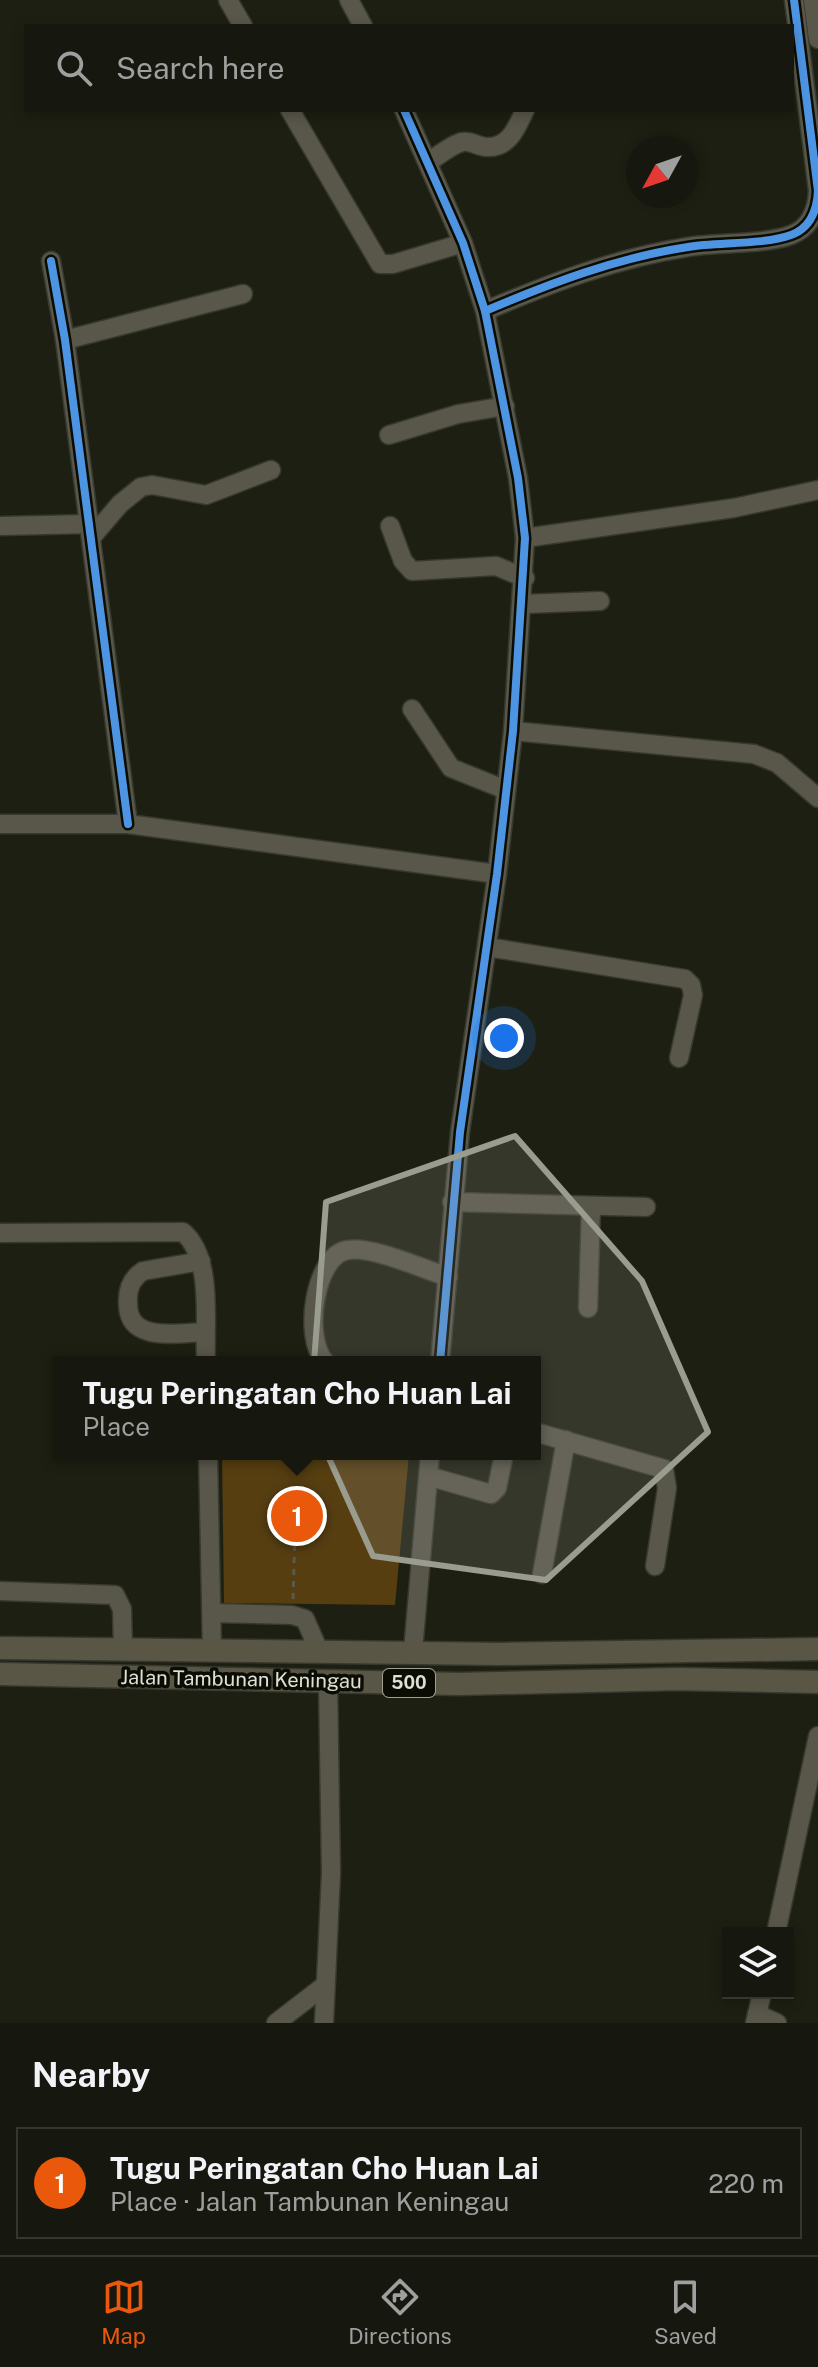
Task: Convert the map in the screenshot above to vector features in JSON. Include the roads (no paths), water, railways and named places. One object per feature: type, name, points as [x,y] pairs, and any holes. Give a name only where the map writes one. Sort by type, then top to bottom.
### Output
[{"type":"main road","name":"Jalan Tambunan Keningau","points":[[0,1648],[500,1654],[818,1649]]},
{"type":"main road","name":"Jalan Tambunan Keningau","points":[[0,1674],[459,1684],[677,1679],[818,1682]]},
{"type":"street","points":[[228,0],[242,24]]},
{"type":"street","points":[[349,0],[362,24]]},
{"type":"street","points":[[485,311],[564,278],[639,257],[687,247],[783,237],[805,226],[815,212],[818,191],[797,63],[794,0]]},
{"type":"street","points":[[813,0],[818,39]]},
{"type":"street","points":[[291,112],[380,264],[393,264],[463,243]]},
{"type":"street","points":[[405,112],[463,243],[485,311],[505,406],[525,538],[524,604],[513,731],[497,874],[452,1202],[441,1356]]},
{"type":"street","points":[[429,162],[459,143],[488,147],[502,142],[519,128],[524,112]]},
{"type":"street","points":[[51,261],[65,340],[128,824]]},
{"type":"street","points":[[65,340],[243,294]]},
{"type":"street","points":[[389,435],[458,414],[505,406]]},
{"type":"street","points":[[0,526],[90,531],[141,487],[152,485],[206,495],[271,470]]},
{"type":"street","points":[[525,538],[734,508],[818,490]]},
{"type":"street","points":[[390,526],[403,561],[412,571],[496,566],[525,578]]},
{"type":"street","points":[[524,604],[600,601]]},
{"type":"street","points":[[412,709],[451,768],[506,790]]},
{"type":"street","points":[[513,731],[754,754],[777,763],[818,798]]},
{"type":"street","points":[[0,824],[128,824],[497,874]]},
{"type":"street","points":[[487,947],[685,979],[691,985],[693,995],[679,1058]]},
{"type":"street","points":[[452,1202],[646,1207]]},
{"type":"street","points":[[588,1308],[591,1207]]},
{"type":"street","points":[[0,1233],[183,1232],[195,1244],[201,1261],[206,1356]]},
{"type":"street","points":[[321,1356],[316,1349],[312,1317],[323,1278],[337,1254],[361,1250],[448,1277]]},
{"type":"street","points":[[201,1261],[154,1267],[138,1275],[129,1288],[128,1312],[134,1324],[151,1333],[205,1332]]},
{"type":"street","points":[[541,1434],[664,1469],[667,1488],[655,1566]]},
{"type":"street","points":[[542,1574],[566,1440]]},
{"type":"street","points":[[208,1460],[212,1651]]},
{"type":"street","points":[[413,1651],[429,1460]]},
{"type":"street","points":[[428,1476],[491,1494],[497,1488],[503,1460]]},
{"type":"street","points":[[0,1591],[115,1595],[122,1609],[123,1649]]},
{"type":"street","points":[[212,1613],[292,1615],[305,1619],[319,1651]]},
{"type":"street","points":[[324,2023],[331,1873],[328,1681]]},
{"type":"street","points":[[777,1927],[818,1736]]},
{"type":"street","points":[[276,2023],[324,1986]]},
{"type":"street","points":[[761,1999],[756,2019],[777,2023]]},
{"type":"place","name":"Tugu Peringatan Cho Huan Lai","points":[[297,1516]]}]
